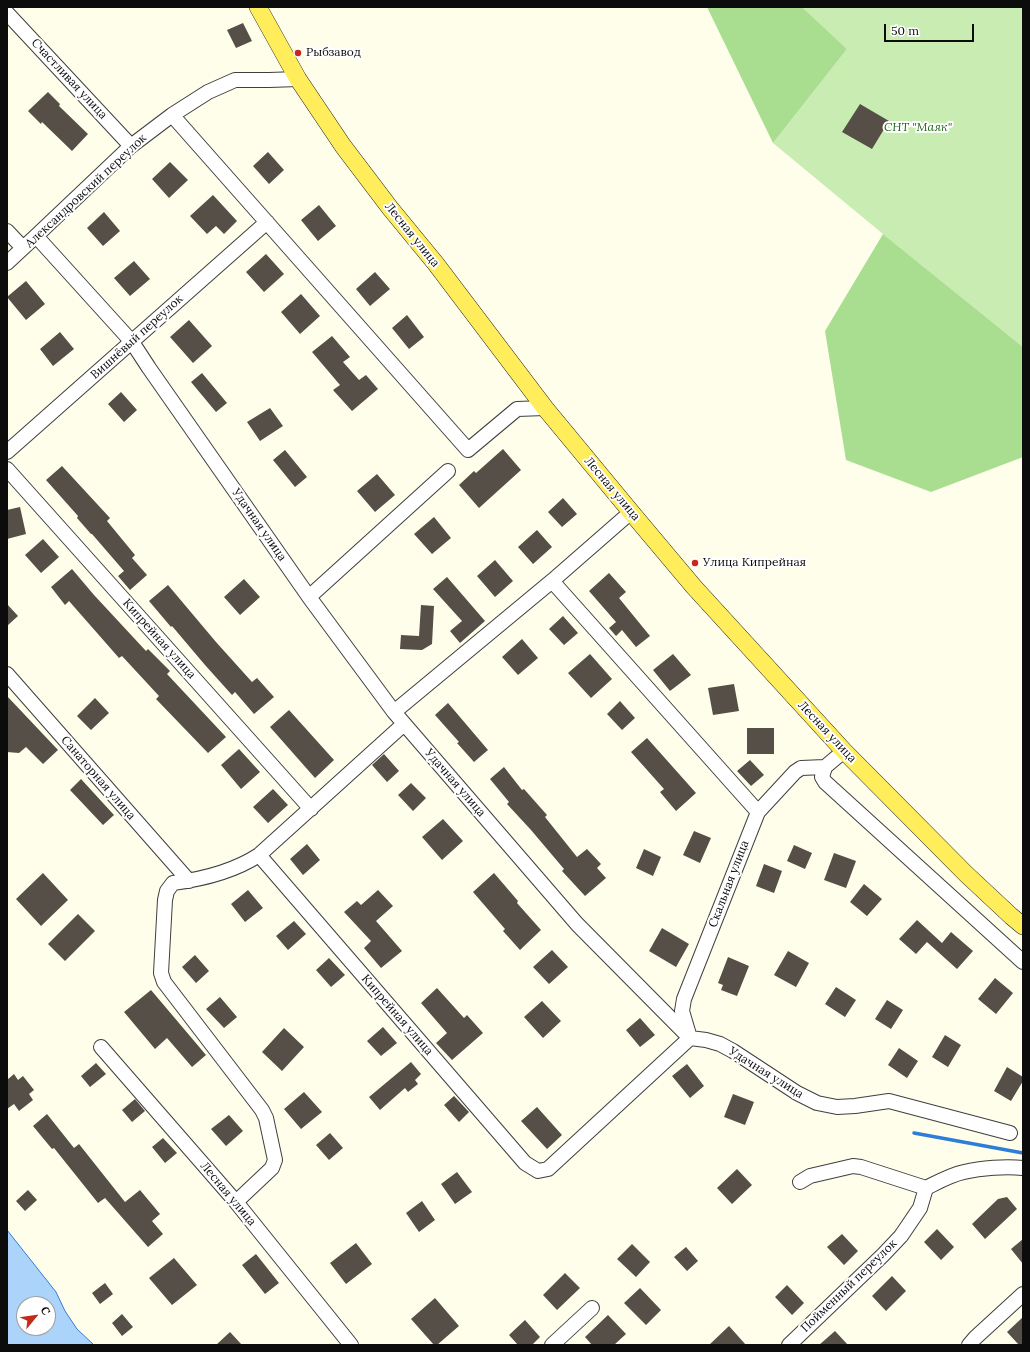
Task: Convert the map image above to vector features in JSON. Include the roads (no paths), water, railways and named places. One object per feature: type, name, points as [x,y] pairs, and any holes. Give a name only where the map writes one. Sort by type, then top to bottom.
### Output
[{"type":"main road","name":"Лесная улица","points":[[258,7],[298,79],[343,146],[545,408],[631,512],[694,587],[844,751],[966,874],[1023,926]]},
{"type":"street","name":"Счастливая улица","points":[[7,13],[131,146]]},
{"type":"street","name":"Александровский переулок","points":[[7,263],[131,146],[172,115],[208,92],[235,80],[298,79]]},
{"type":"street","points":[[172,115],[468,450],[517,409],[545,408]]},
{"type":"street","name":"Вишнёвый переулок","points":[[7,452],[267,222]]},
{"type":"street","points":[[7,231],[23,248]]},
{"type":"street","name":"Удачная улица","points":[[36,236],[132,342],[148,368],[309,597],[394,712],[577,924],[690,1038],[713,1042],[733,1051],[797,1093],[817,1103],[837,1107],[889,1101],[1010,1133]]},
{"type":"street","name":"Кипрейная улица","points":[[7,470],[311,809]]},
{"type":"street","points":[[309,597],[448,471]]},
{"type":"street","points":[[394,712],[552,581],[631,512]]},
{"type":"street","points":[[552,581],[758,812]]},
{"type":"street","name":"Санаторная улица","points":[[7,674],[189,881]]},
{"type":"street","points":[[236,1202],[272,1168],[275,1160],[266,1118],[262,1110],[167,986],[161,973],[165,900],[167,891],[173,883],[215,876],[246,863],[259,855],[404,724]]},
{"type":"street","points":[[844,751],[825,768],[822,778],[825,782],[1023,962]]},
{"type":"street","name":"Скальная улица","points":[[690,1038],[682,1011],[684,999],[758,812],[795,772],[801,768],[825,768]]},
{"type":"street","name":"Кипрейная улица","points":[[259,855],[525,1162],[538,1172],[548,1169],[690,1038]]},
{"type":"street","name":"Лесная улица","points":[[101,1047],[236,1202],[351,1345]]},
{"type":"street","points":[[800,1182],[810,1176],[853,1166],[861,1167],[926,1188],[941,1180],[963,1172],[994,1168],[1023,1168]]},
{"type":"street","name":"Пойменный переулок","points":[[789,1345],[901,1236],[920,1208],[926,1188]]},
{"type":"street","points":[[969,1345],[1023,1294]]},
{"type":"street","points":[[552,1345],[592,1308]]},
{"type":"water","points":[[7,1230],[56,1292],[65,1311],[77,1329],[94,1345],[7,1345]]},
{"type":"waterway","points":[[914,1133],[1023,1153]]},
{"type":"place","name":"Рыбзавод","points":[[298,53]]},
{"type":"place","name":"Улица Кипрейная","points":[[695,563]]},
{"type":"park label","name":"СНТ \"Маяк\"","points":[[918,128]]}]
